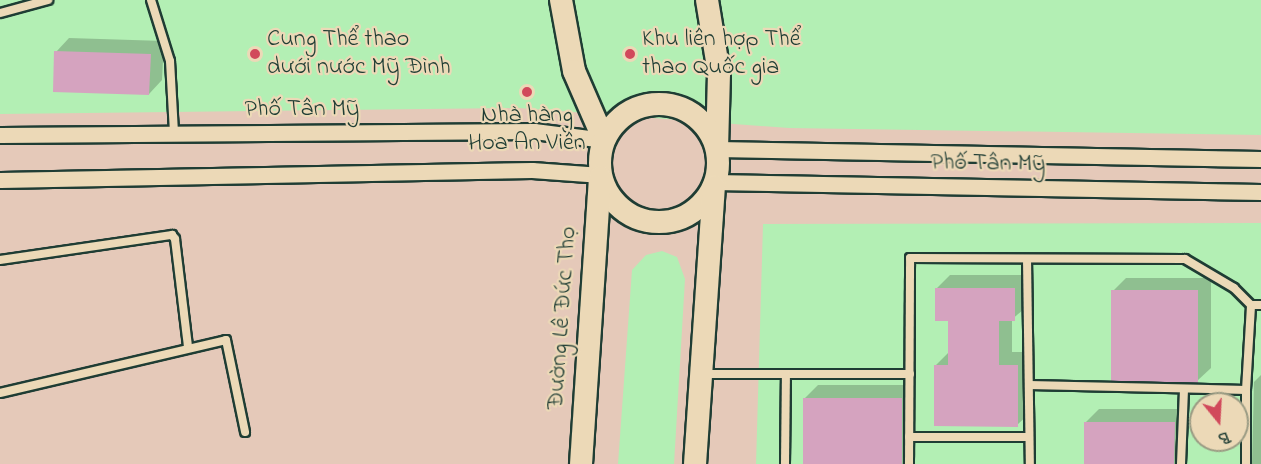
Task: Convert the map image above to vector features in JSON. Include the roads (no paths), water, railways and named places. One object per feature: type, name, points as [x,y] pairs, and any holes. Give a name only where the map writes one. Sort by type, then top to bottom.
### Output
[{"type":"main road","points":[[561,0],[574,71],[604,140]]},
{"type":"main road","points":[[695,464],[717,149],[719,73],[707,0]]},
{"type":"main road","points":[[714,182],[699,207],[683,218],[664,222],[644,221],[626,213],[612,200],[598,163],[604,140],[626,113],[644,105],[664,103],[683,108],[699,119],[712,134],[717,149]]},
{"type":"main road","name":"Đường Lê Đức Thọ","points":[[581,464],[601,175]]},
{"type":"street","name":"Phố Tân Mỹ","points":[[0,135],[534,130],[604,140]]},
{"type":"street","name":"Phố Tân Mỹ","points":[[717,149],[1261,159]]},
{"type":"street","points":[[0,180],[532,170],[601,175]]},
{"type":"street","name":"Phố Tân Mỹ","points":[[714,182],[1261,192]]},
{"type":"lane","points":[[0,13],[48,0]]},
{"type":"lane","points":[[151,0],[170,61],[174,133]]},
{"type":"lane","points":[[0,260],[172,235],[188,347]]},
{"type":"lane","points":[[909,464],[910,258],[1185,259],[1234,288],[1251,305],[1261,305]]},
{"type":"lane","points":[[1027,259],[1030,464]]},
{"type":"lane","points":[[1246,464],[1246,390],[1251,305]]},
{"type":"lane","points":[[0,393],[188,347],[226,340],[245,432]]},
{"type":"lane","points":[[701,374],[910,374]]},
{"type":"lane","points":[[785,464],[786,374]]},
{"type":"lane","points":[[1029,385],[1246,390]]},
{"type":"lane","points":[[1181,464],[1184,390]]},
{"type":"lane","points":[[909,437],[1029,437]]},
{"type":"place","name":"Cung Thể thao dưới nước Mỹ Đình","points":[[255,54]]},
{"type":"place","name":"Khu liên hợp Thể thao Quốc gia","points":[[630,54]]},
{"type":"place","name":"Nhà hàng Hoa An Viên","points":[[527,92]]}]
